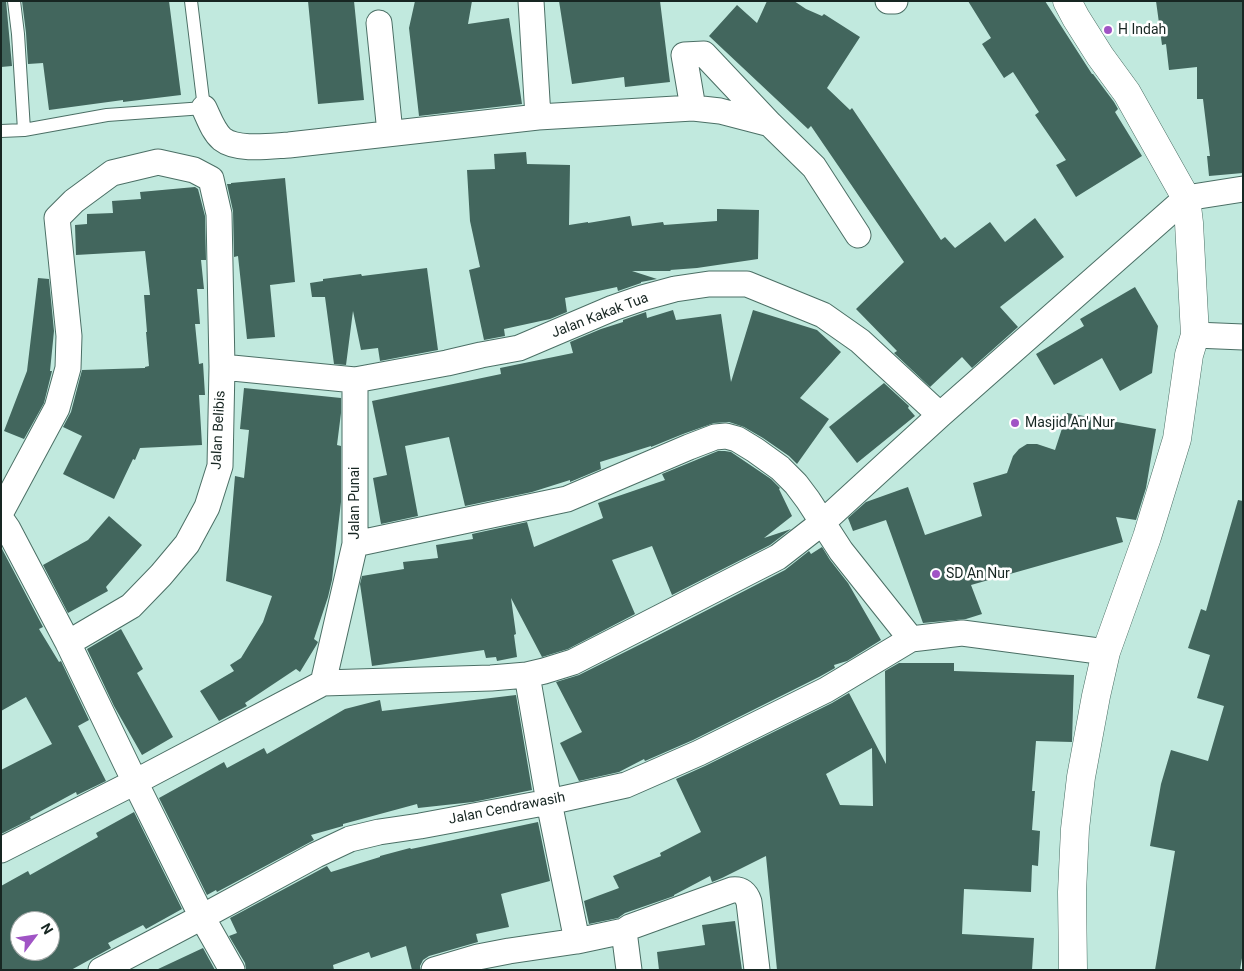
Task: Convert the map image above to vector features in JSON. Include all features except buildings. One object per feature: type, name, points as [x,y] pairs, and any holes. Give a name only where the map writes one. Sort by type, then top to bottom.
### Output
[{"type":"street","points":[[531,1],[538,117]]},
{"type":"street","points":[[888,1],[895,1]]},
{"type":"street","points":[[1068,1],[1076,18],[1100,56],[1127,93],[1186,198],[1195,335],[1189,355],[1177,439],[1147,537],[1106,652],[1096,696],[1081,777],[1075,829],[1072,892],[1073,970]]},
{"type":"street","points":[[379,24],[390,133]]},
{"type":"street","points":[[693,108],[684,55],[704,54],[814,168],[858,235]]},
{"type":"street","points":[[204,108],[221,138],[235,145],[254,146],[289,145],[538,117],[693,108],[720,111],[770,124]]},
{"type":"street","name":"Jalan Belibis","points":[[1,512],[57,408],[68,368],[69,336],[57,218],[74,201],[112,173],[158,162],[194,170],[211,179],[220,214],[222,367],[220,466],[207,507],[187,544],[161,575],[131,606],[68,642]]},
{"type":"street","points":[[1,850],[323,683],[491,678],[544,671],[573,662],[778,557],[823,522],[940,415],[1186,198],[1243,190]]},
{"type":"street","name":"Jalan Kakak Tua","points":[[222,367],[355,380],[447,364],[519,348],[613,308],[675,289],[708,284],[747,284],[823,315],[860,341],[940,415]]},
{"type":"street","points":[[1195,335],[1243,337]]},
{"type":"street","name":"Jalan Punai","points":[[323,683],[356,544],[355,380]]},
{"type":"street","points":[[356,544],[567,499],[689,447],[715,437],[726,436],[737,439],[755,450],[780,468],[796,484],[841,551],[911,639],[962,633],[1106,652]]},
{"type":"street","points":[[1,519],[68,642],[202,917],[232,970]]},
{"type":"street","name":"Jalan Cendrawasih","points":[[101,970],[316,855],[350,839],[549,802],[626,785],[708,749],[826,690],[911,639]]},
{"type":"street","points":[[527,674],[549,802],[577,941]]},
{"type":"street","points":[[434,970],[478,957],[510,960],[577,941],[624,931],[737,889],[747,896],[749,902],[758,970]]},
{"type":"street","points":[[624,931],[629,970]]},
{"type":"lane","points":[[14,1],[24,130]]},
{"type":"lane","points":[[1,131],[24,130],[107,115],[204,108],[191,1]]},
{"type":"place","name":"H Indah","points":[[1108,30]]},
{"type":"place","name":"Masjid An' Nur","points":[[1015,423]]},
{"type":"place","name":"SD An Nur","points":[[936,574]]}]
